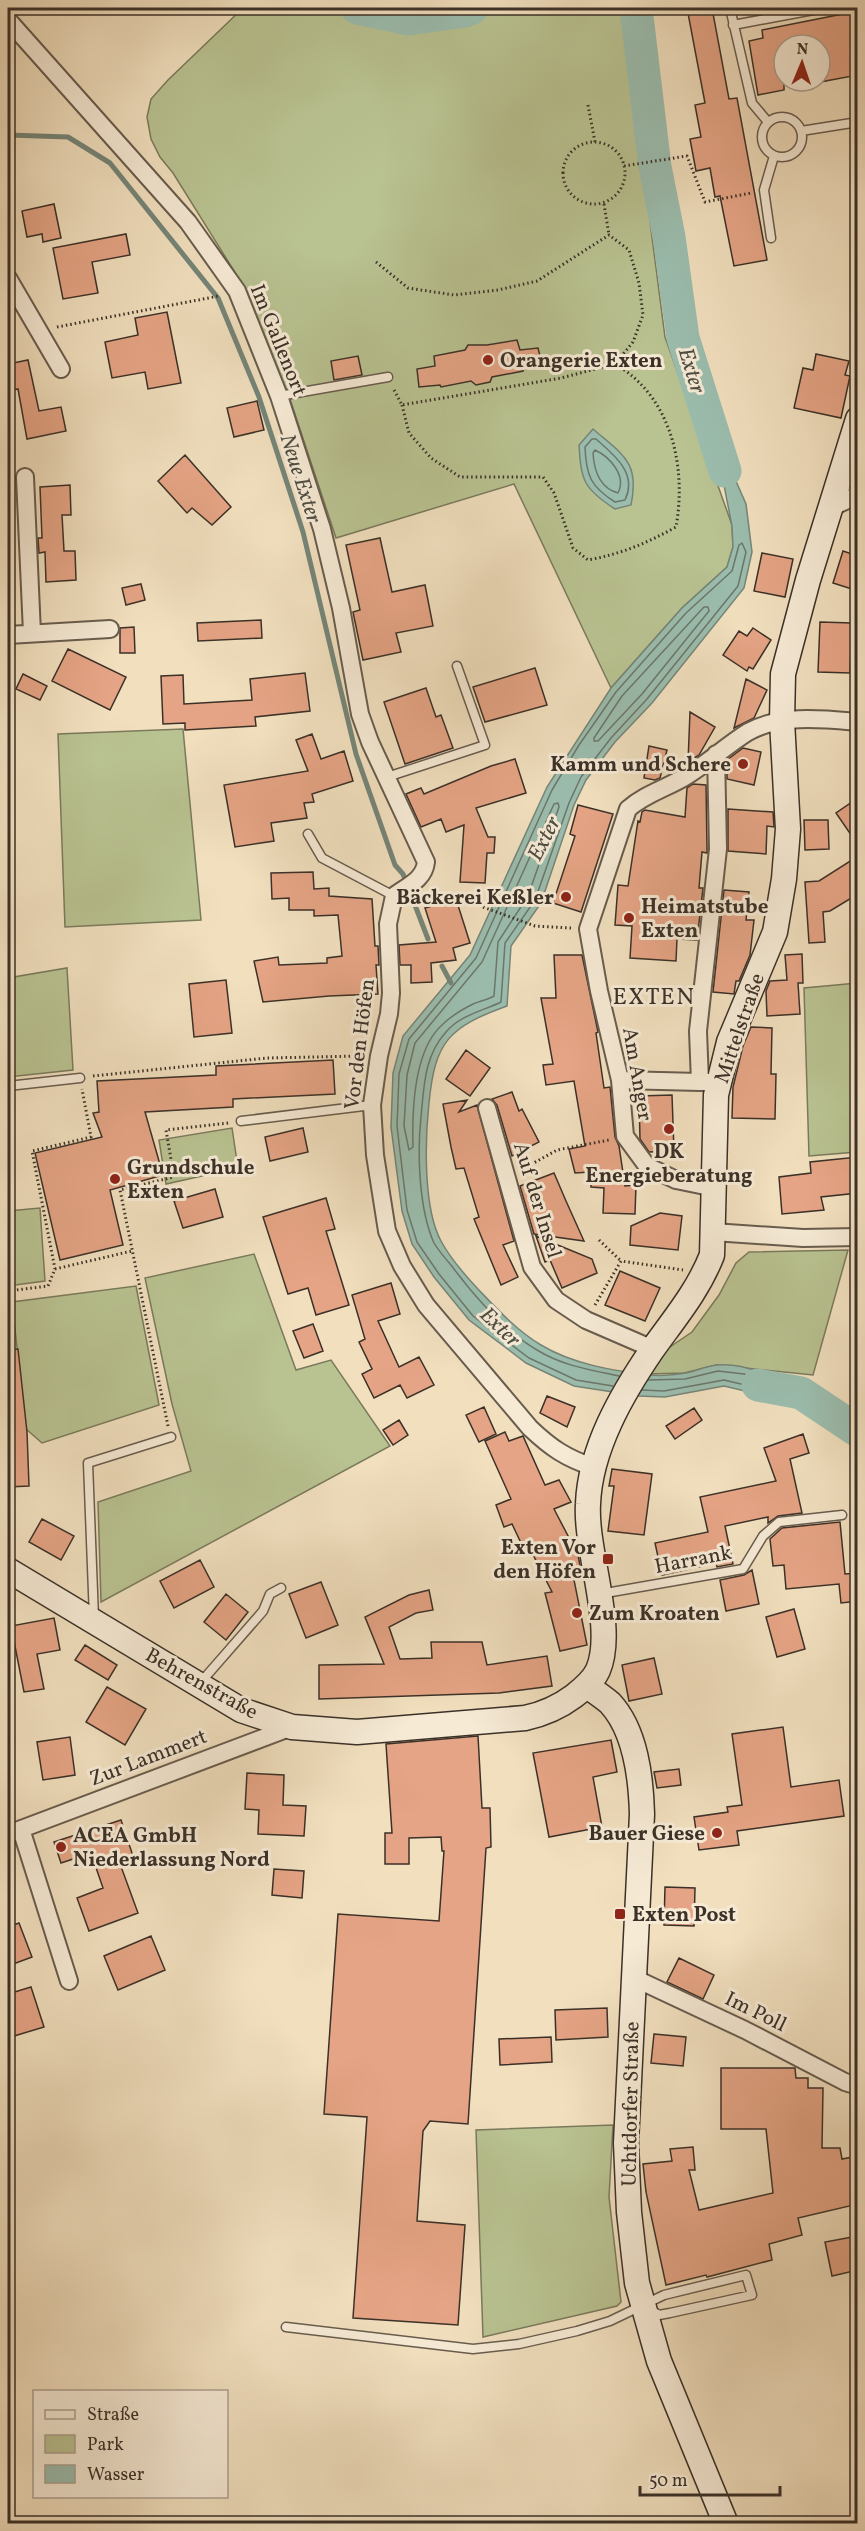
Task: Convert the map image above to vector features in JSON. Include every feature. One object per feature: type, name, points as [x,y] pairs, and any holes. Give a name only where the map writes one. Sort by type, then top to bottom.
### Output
[{"type":"main road","name":"Mittelstraße","points":[[587,1686],[598,1670],[604,1646],[600,1594],[591,1546],[588,1504],[593,1467],[620,1404],[652,1351],[684,1308],[705,1273],[712,1255],[716,1095],[709,1082],[729,1042],[775,932],[784,879],[788,829],[782,721],[783,674],[808,580],[858,418]]},
{"type":"main road","name":"Behrenstraße","points":[[8,1570],[241,1710],[292,1727],[357,1732],[525,1718],[544,1714],[564,1704],[587,1686]]},
{"type":"main road","name":"Uchtdorfer Straße","points":[[587,1686],[609,1703],[624,1724],[636,1760],[641,1786],[642,1814],[626,2143],[629,2212],[642,2306],[659,2361],[726,2523]]},
{"type":"street","name":"Im Gallenort","points":[[8,20],[188,222],[237,291],[279,396],[331,564],[360,714],[370,742],[426,862],[425,871],[417,880],[397,894]]},
{"type":"street","points":[[8,278],[62,369]]},
{"type":"street","points":[[25,477],[32,633]]},
{"type":"street","points":[[830,508],[854,497],[858,489]]},
{"type":"street","points":[[8,635],[110,629]]},
{"type":"street","name":"Am Anger","points":[[715,1188],[676,1180],[647,1166],[626,1136],[620,1080],[599,991],[588,929],[628,809],[640,798],[686,776],[750,731],[782,721],[858,722]]},
{"type":"street","points":[[620,1080],[709,1082],[698,1032],[718,849],[716,754]]},
{"type":"street","name":"Vor den Höfen","points":[[397,894],[388,924],[391,993],[389,1014],[379,1056],[372,1105],[380,1199],[387,1231],[402,1266],[426,1305],[530,1428],[548,1445],[568,1458],[593,1467]]},
{"type":"street","name":"Auf der Insel","points":[[487,1108],[532,1267],[556,1300],[586,1320],[652,1351]]},
{"type":"street","points":[[713,1232],[803,1238],[858,1237]]},
{"type":"street","name":"Zur Lammert","points":[[69,1982],[14,1831],[292,1727]]},
{"type":"street","name":"Im Poll","points":[[634,1978],[746,2030],[845,2082],[858,2085]]},
{"type":"lane","points":[[730,8],[752,103],[768,122]]},
{"type":"lane","points":[[733,25],[824,8]]},
{"type":"lane","points":[[781,117],[788,118],[798,125],[801,131],[802,138],[798,150],[787,157],[774,156],[768,152],[762,141],[764,128],[768,122],[781,117]]},
{"type":"lane","points":[[801,131],[858,122]]},
{"type":"lane","points":[[771,238],[764,190],[774,156]]},
{"type":"lane","points":[[279,396],[388,377]]},
{"type":"lane","points":[[387,777],[485,745],[457,666]]},
{"type":"lane","points":[[308,834],[322,858],[397,894]]},
{"type":"lane","points":[[8,1086],[80,1078]]},
{"type":"lane","points":[[238,1122],[372,1105]]},
{"type":"lane","points":[[94,1622],[88,1462],[171,1437]]},
{"type":"lane","name":"Harrank","points":[[600,1594],[743,1569],[763,1536],[779,1522],[842,1515]]},
{"type":"lane","points":[[199,1685],[263,1611],[270,1594],[281,1588]]},
{"type":"lane","points":[[286,2327],[473,2349],[519,2344],[578,2331],[610,2321],[664,2295],[746,2275],[752,2295],[659,2315],[642,2306]]},
{"type":"path","points":[[588,105],[596,142]]},
{"type":"path","points":[[596,142],[611,147],[619,154],[624,166],[624,182],[620,191],[604,203],[583,203],[567,189],[563,179],[563,169],[573,150],[581,144],[596,142]]},
{"type":"path","points":[[624,166],[687,156],[705,202],[764,190]]},
{"type":"path","points":[[402,405],[561,378],[615,364],[633,342],[643,315],[639,284],[629,250],[609,235],[604,203]]},
{"type":"path","points":[[376,262],[408,288],[454,295],[498,290],[537,281],[609,235]]},
{"type":"path","points":[[38,331],[223,295]]},
{"type":"path","points":[[388,377],[402,405],[409,433],[430,458],[460,477],[543,477],[554,492],[573,548],[588,560],[612,556],[644,544],[676,527],[681,502],[669,426],[651,394],[628,372],[615,364]]},
{"type":"path","points":[[483,907],[535,926],[588,929]]},
{"type":"path","points":[[8,1291],[48,1286],[55,1269],[32,1151],[91,1137],[80,1078],[267,1058],[379,1056]]},
{"type":"path","points":[[171,1437],[120,1190],[174,1177],[166,1130],[238,1122]]},
{"type":"path","points":[[507,1178],[557,1150],[626,1136]]},
{"type":"path","points":[[599,1240],[621,1261],[705,1273]]},
{"type":"path","points":[[55,1269],[132,1251]]},
{"type":"path","points":[[586,1320],[621,1261]]},
{"type":"green space","points":[[243,8],[651,8],[662,119],[636,114],[665,337],[732,525],[733,547],[727,567],[682,608],[611,688],[514,484],[336,538],[291,402],[246,290],[173,173],[160,157],[151,139],[147,117],[151,99]]},
{"type":"green space","points":[[183,729],[201,920],[65,927],[58,734]]},
{"type":"green space","points":[[67,968],[73,1070],[8,1077],[8,978]]},
{"type":"green space","points":[[857,983],[857,1152],[809,1156],[804,988]]},
{"type":"green space","points":[[232,1128],[238,1168],[166,1184],[159,1140]]},
{"type":"green space","points":[[40,1208],[45,1281],[8,1286],[8,1211]]},
{"type":"green space","points":[[848,1250],[813,1375],[717,1365],[684,1373],[648,1374],[658,1355],[692,1332],[719,1295],[736,1263],[749,1252]]},
{"type":"green space","points":[[254,1254],[296,1370],[331,1360],[390,1446],[101,1602],[98,1502],[191,1471],[172,1404],[145,1278]]},
{"type":"green space","points":[[136,1286],[159,1405],[42,1443],[26,1429],[12,1302]]},
{"type":"green space","points":[[613,2125],[609,2197],[621,2302],[617,2306],[483,2337],[476,2130]]},
{"type":"water","points":[[593,429],[621,453],[631,469],[633,490],[631,505],[615,509],[597,496],[586,483],[581,467],[579,445]]},
{"type":"water","points":[[713,429],[746,504],[752,552],[744,588],[652,703],[615,742],[586,780],[574,805],[541,903],[511,946],[507,1006],[471,1021],[448,1039],[441,1051],[429,1103],[428,1192],[435,1227],[453,1260],[507,1319],[553,1352],[608,1369],[654,1375],[686,1373],[717,1365],[739,1366],[782,1382],[801,1393],[774,1398],[724,1386],[665,1397],[639,1396],[574,1386],[526,1363],[469,1320],[434,1277],[412,1244],[402,1211],[391,1127],[393,1073],[403,1036],[470,955],[547,787],[611,688],[682,608],[727,567],[733,547],[732,526]]},
{"type":"building","points":[[687,8],[712,8],[729,99],[737,98],[767,260],[734,266],[720,196],[715,197],[710,168],[696,171],[690,139],[701,137],[695,105],[705,103]]},
{"type":"building","points":[[858,11],[858,75],[832,80],[832,33],[772,33],[772,92],[758,95],[749,41],[763,38],[762,30]]},
{"type":"building","points":[[54,204],[61,238],[43,242],[42,234],[27,237],[22,211]]},
{"type":"building","points":[[126,234],[130,255],[92,262],[98,293],[63,299],[53,248]]},
{"type":"building","points":[[167,312],[181,383],[148,389],[145,372],[112,378],[105,342],[138,335],[135,318]]},
{"type":"building","name":"Orangerie Exten","points":[[517,340],[520,350],[538,348],[542,364],[524,368],[523,371],[492,377],[490,382],[476,385],[471,381],[441,387],[440,385],[419,387],[417,369],[435,366],[434,356],[465,350],[468,345],[487,345]]},
{"type":"building","points":[[816,354],[849,361],[845,375],[850,376],[841,418],[794,408],[803,368],[813,370]]},
{"type":"building","points":[[358,356],[362,375],[334,380],[331,361]]},
{"type":"building","points":[[28,360],[39,411],[61,407],[66,431],[27,439],[18,389],[8,391],[8,364]]},
{"type":"building","points":[[257,401],[264,430],[234,437],[227,408]]},
{"type":"building","points":[[185,455],[231,507],[212,525],[192,508],[187,513],[158,481]]},
{"type":"building","points":[[70,485],[71,515],[62,515],[64,551],[75,551],[76,580],[46,582],[45,552],[39,553],[38,538],[42,538],[40,487]]},
{"type":"building","points":[[380,538],[392,592],[425,585],[433,626],[396,633],[401,652],[363,660],[353,612],[360,610],[346,545]]},
{"type":"building","points":[[843,551],[858,556],[858,591],[833,583]]},
{"type":"building","points":[[762,553],[793,559],[785,597],[754,591]]},
{"type":"building","points":[[141,584],[145,600],[126,605],[122,588]]},
{"type":"building","points":[[261,620],[262,638],[198,641],[197,623]]},
{"type":"building","points":[[820,622],[852,623],[850,673],[818,672]]},
{"type":"building","points":[[134,627],[135,653],[120,653],[120,628]]},
{"type":"building","points":[[753,628],[771,640],[753,669],[749,667],[747,671],[723,655],[739,631],[747,636]]},
{"type":"building","points":[[68,649],[126,677],[110,710],[52,681]]},
{"type":"building","points":[[535,668],[547,705],[485,722],[473,687]]},
{"type":"building","points":[[305,673],[310,711],[255,717],[256,726],[185,730],[185,723],[163,724],[161,676],[183,675],[184,704],[252,700],[250,679]]},
{"type":"building","points":[[23,674],[47,686],[40,700],[16,689]]},
{"type":"building","points":[[746,679],[767,690],[754,718],[734,728]]},
{"type":"building","points":[[426,688],[436,717],[441,715],[453,748],[405,764],[384,702]]},
{"type":"building","points":[[690,712],[715,727],[699,755],[688,762]]},
{"type":"building","points":[[312,734],[321,759],[344,751],[353,781],[312,794],[314,802],[304,803],[307,818],[271,823],[274,841],[235,847],[224,785],[308,771],[296,740]]},
{"type":"building","points":[[649,746],[667,750],[660,778],[655,780],[644,778]]},
{"type":"building","points":[[743,748],[761,752],[754,785],[727,779],[727,760]]},
{"type":"building","points":[[515,759],[526,793],[476,808],[488,837],[495,837],[494,853],[487,853],[485,883],[460,882],[464,825],[446,832],[441,819],[421,827],[406,794],[421,788],[424,794],[491,766]]},
{"type":"building","points":[[693,784],[706,785],[707,853],[702,852],[699,888],[703,888],[697,940],[677,939],[676,961],[630,958],[632,926],[615,925],[618,885],[628,886],[638,821],[640,822],[642,812],[645,810],[685,817],[687,788]]},
{"type":"building","points":[[858,798],[858,845],[836,813]]},
{"type":"building","points":[[578,805],[613,814],[581,912],[553,903],[575,836],[570,834]]},
{"type":"building","points":[[728,809],[773,812],[774,827],[767,826],[766,854],[728,851]]},
{"type":"building","points":[[804,820],[828,820],[829,849],[805,850]]},
{"type":"building","points":[[858,856],[858,894],[830,911],[823,912],[825,942],[809,943],[805,882],[819,881]]},
{"type":"building","points":[[313,872],[314,889],[329,888],[329,896],[372,899],[375,946],[378,946],[379,965],[376,965],[378,994],[263,1002],[254,961],[278,957],[279,965],[327,963],[327,958],[342,956],[338,915],[314,916],[314,910],[289,910],[289,898],[272,899],[271,873]]},
{"type":"building","points":[[724,890],[749,892],[746,920],[754,920],[750,955],[739,981],[736,981],[734,994],[713,992]]},
{"type":"building","points":[[456,899],[470,943],[453,948],[456,960],[431,963],[432,982],[411,983],[411,965],[400,965],[399,945],[436,942],[425,908]]},
{"type":"building","points":[[802,954],[803,983],[798,983],[800,1014],[767,1016],[766,991],[770,981],[787,980],[785,955]]},
{"type":"building","points":[[554,955],[582,955],[598,1032],[596,1033],[604,1088],[610,1087],[615,1137],[619,1146],[625,1186],[636,1185],[635,1214],[603,1213],[604,1188],[591,1187],[591,1172],[575,1173],[569,1149],[585,1146],[574,1081],[546,1085],[543,1065],[553,1064],[541,998],[556,998]]},
{"type":"building","points":[[226,980],[232,1033],[194,1037],[189,984]]},
{"type":"building","points":[[751,1027],[772,1028],[771,1074],[776,1074],[775,1119],[732,1118],[733,1087],[743,1046]]},
{"type":"building","points":[[466,1050],[490,1068],[470,1096],[446,1079]]},
{"type":"building","points":[[333,1060],[335,1094],[233,1099],[233,1107],[145,1112],[163,1175],[110,1190],[123,1245],[60,1260],[35,1153],[102,1137],[93,1113],[99,1112],[97,1081],[216,1075],[216,1066]]},
{"type":"building","points":[[512,1092],[519,1111],[522,1109],[539,1142],[512,1156],[497,1105],[492,1099]]},
{"type":"building","points":[[672,1095],[674,1151],[649,1152],[640,1139],[639,1096]]},
{"type":"building","points":[[467,1100],[459,1112],[477,1105],[514,1241],[503,1245],[518,1277],[501,1285],[474,1219],[479,1217],[464,1168],[456,1169],[443,1104]]},
{"type":"building","points":[[303,1128],[308,1152],[270,1161],[265,1137]]},
{"type":"building","points":[[858,1157],[858,1193],[821,1197],[824,1210],[782,1214],[779,1177],[811,1173],[810,1162]]},
{"type":"building","points":[[554,1173],[584,1241],[534,1234],[520,1186]]},
{"type":"building","points":[[215,1189],[223,1217],[183,1228],[174,1201]]},
{"type":"building","points":[[326,1198],[335,1229],[326,1231],[349,1305],[316,1315],[308,1288],[288,1294],[263,1217]]},
{"type":"building","points":[[660,1213],[682,1216],[678,1250],[630,1245],[631,1226]]},
{"type":"building","points":[[536,1236],[592,1259],[597,1273],[562,1288],[550,1260],[545,1262]]},
{"type":"building","points":[[620,1271],[660,1288],[645,1321],[605,1305]]},
{"type":"building","points":[[391,1283],[400,1314],[378,1321],[399,1367],[419,1357],[434,1385],[407,1398],[400,1385],[374,1398],[362,1374],[372,1369],[359,1342],[365,1339],[352,1295]]},
{"type":"building","points":[[313,1324],[323,1351],[304,1358],[293,1331]]},
{"type":"building","points":[[18,1349],[27,1432],[29,1486],[8,1487],[8,1350]]},
{"type":"building","points":[[547,1396],[575,1407],[567,1427],[540,1413]]},
{"type":"building","points":[[484,1407],[496,1434],[479,1442],[466,1415]]},
{"type":"building","points":[[694,1408],[702,1420],[675,1439],[666,1426]]},
{"type":"building","points":[[399,1420],[408,1435],[393,1445],[383,1430]]},
{"type":"building","points":[[505,1432],[509,1441],[523,1436],[545,1485],[559,1480],[571,1502],[554,1509],[578,1555],[582,1576],[574,1580],[587,1645],[560,1651],[545,1593],[552,1592],[528,1545],[523,1547],[512,1524],[504,1527],[496,1505],[511,1499],[485,1441]]},
{"type":"building","points":[[803,1434],[809,1453],[790,1459],[802,1513],[778,1516],[768,1523],[768,1517],[725,1526],[733,1564],[717,1567],[716,1563],[662,1575],[655,1543],[708,1532],[700,1497],[776,1481],[764,1448]]},
{"type":"building","points":[[612,1469],[652,1474],[644,1535],[608,1531],[614,1486],[609,1486]]},
{"type":"building","points":[[42,1519],[74,1536],[61,1560],[29,1542]]},
{"type":"building","points":[[840,1522],[845,1574],[858,1573],[858,1601],[841,1603],[839,1584],[786,1589],[784,1565],[773,1566],[770,1539],[782,1528]]},
{"type":"building","points":[[200,1560],[214,1587],[174,1608],[160,1581]]},
{"type":"building","points":[[752,1570],[759,1604],[726,1611],[720,1580],[744,1575]]},
{"type":"building","points":[[321,1582],[338,1625],[306,1638],[289,1594]]},
{"type":"building","points":[[429,1590],[433,1610],[416,1613],[389,1627],[400,1659],[432,1658],[431,1642],[482,1642],[487,1665],[547,1656],[552,1686],[499,1693],[319,1699],[319,1665],[384,1664],[365,1617],[409,1595]]},
{"type":"building","points":[[226,1594],[248,1612],[226,1640],[204,1622]]},
{"type":"building","points":[[794,1609],[805,1649],[777,1657],[766,1617]]},
{"type":"building","points":[[54,1618],[60,1650],[37,1654],[44,1689],[24,1692],[11,1626]]},
{"type":"building","points":[[85,1645],[117,1665],[108,1680],[75,1660]]},
{"type":"building","points":[[654,1658],[662,1694],[629,1701],[622,1665]]},
{"type":"building","points":[[107,1687],[146,1709],[125,1745],[86,1722]]},
{"type":"building","points":[[783,1727],[791,1787],[839,1780],[844,1816],[737,1831],[739,1845],[699,1850],[694,1817],[728,1812],[727,1807],[742,1805],[732,1734]]},
{"type":"building","points":[[478,1736],[482,1808],[490,1808],[491,1847],[486,1848],[468,2124],[430,2121],[423,2131],[417,2221],[465,2225],[458,2325],[353,2318],[367,2117],[324,2114],[338,1914],[439,1921],[444,1851],[442,1851],[441,1837],[409,1838],[409,1864],[385,1864],[385,1833],[392,1833],[386,1744]]},
{"type":"building","points":[[70,1737],[75,1775],[43,1780],[37,1742]]},
{"type":"building","points":[[611,1740],[617,1772],[593,1777],[602,1827],[549,1837],[533,1753]]},
{"type":"building","points":[[679,1769],[681,1785],[657,1788],[654,1772]]},
{"type":"building","points":[[247,1773],[284,1775],[283,1805],[306,1806],[304,1836],[258,1834],[259,1810],[245,1809]]},
{"type":"building","points":[[121,1820],[133,1856],[119,1861],[138,1913],[89,1931],[77,1898],[103,1888],[91,1853],[61,1863],[54,1842]]},
{"type":"building","points":[[274,1869],[304,1871],[302,1898],[272,1895]]},
{"type":"building","points":[[665,1887],[695,1888],[694,1926],[664,1925]]},
{"type":"building","points":[[19,1923],[32,1957],[8,1966],[8,1927]]},
{"type":"building","points":[[151,1936],[165,1970],[118,1990],[104,1956]]},
{"type":"building","points":[[679,1958],[714,1975],[703,1999],[667,1982]]},
{"type":"building","points":[[31,1987],[44,2027],[14,2036],[8,2017],[8,1994]]},
{"type":"building","points":[[607,2008],[608,2037],[556,2040],[555,2010]]},
{"type":"building","points":[[654,2034],[686,2037],[683,2066],[651,2063]]},
{"type":"building","points":[[551,2037],[552,2062],[500,2065],[499,2039]]},
{"type":"building","points":[[721,2068],[795,2068],[796,2078],[808,2078],[808,2088],[823,2088],[822,2148],[840,2148],[842,2159],[858,2156],[858,2204],[798,2218],[802,2235],[769,2244],[772,2260],[666,2285],[646,2192],[643,2164],[672,2161],[670,2149],[693,2147],[695,2170],[689,2170],[699,2210],[773,2193],[766,2129],[721,2129]]},
{"type":"building","points":[[858,2236],[858,2270],[832,2276],[825,2242]]},
{"type":"waterway","name":"Exter","points":[[357,8],[409,19],[472,8]]},
{"type":"waterway","name":"Exter","points":[[636,8],[655,167],[669,237],[683,338],[725,471]]},
{"type":"waterway","name":"Neue Exter","points":[[8,135],[68,137],[110,163],[218,298],[259,397],[303,532],[356,754],[395,865],[403,874],[428,939]]},
{"type":"waterway","name":"Neue Exter","points":[[442,966],[451,983]]},
{"type":"waterway","name":"Exter","points":[[758,1385],[801,1393],[858,1431]]},
{"type":"place","name":"Orangerie Exten","points":[[488,360]]},
{"type":"place","name":"Kamm und Schere","points":[[743,764]]},
{"type":"place","name":"Bäckerei Keßler","points":[[566,897]]},
{"type":"place","name":"Heimatstube Exten","points":[[629,918]]},
{"type":"place","name":"DK Energieberatung","points":[[669,1129]]},
{"type":"place","name":"Grundschule Exten","points":[[115,1179]]},
{"type":"place","name":"Exten Vor den Höfen","points":[[608,1559]]},
{"type":"place","name":"Zum Kroaten","points":[[577,1613]]},
{"type":"place","name":"Bauer Giese","points":[[717,1833]]},
{"type":"place","name":"ACEA GmbH Niederlassung Nord","points":[[61,1847]]},
{"type":"place","name":"Exten Post","points":[[620,1914]]},
{"type":"district","name":"EXTEN","points":[[654,996]]}]
